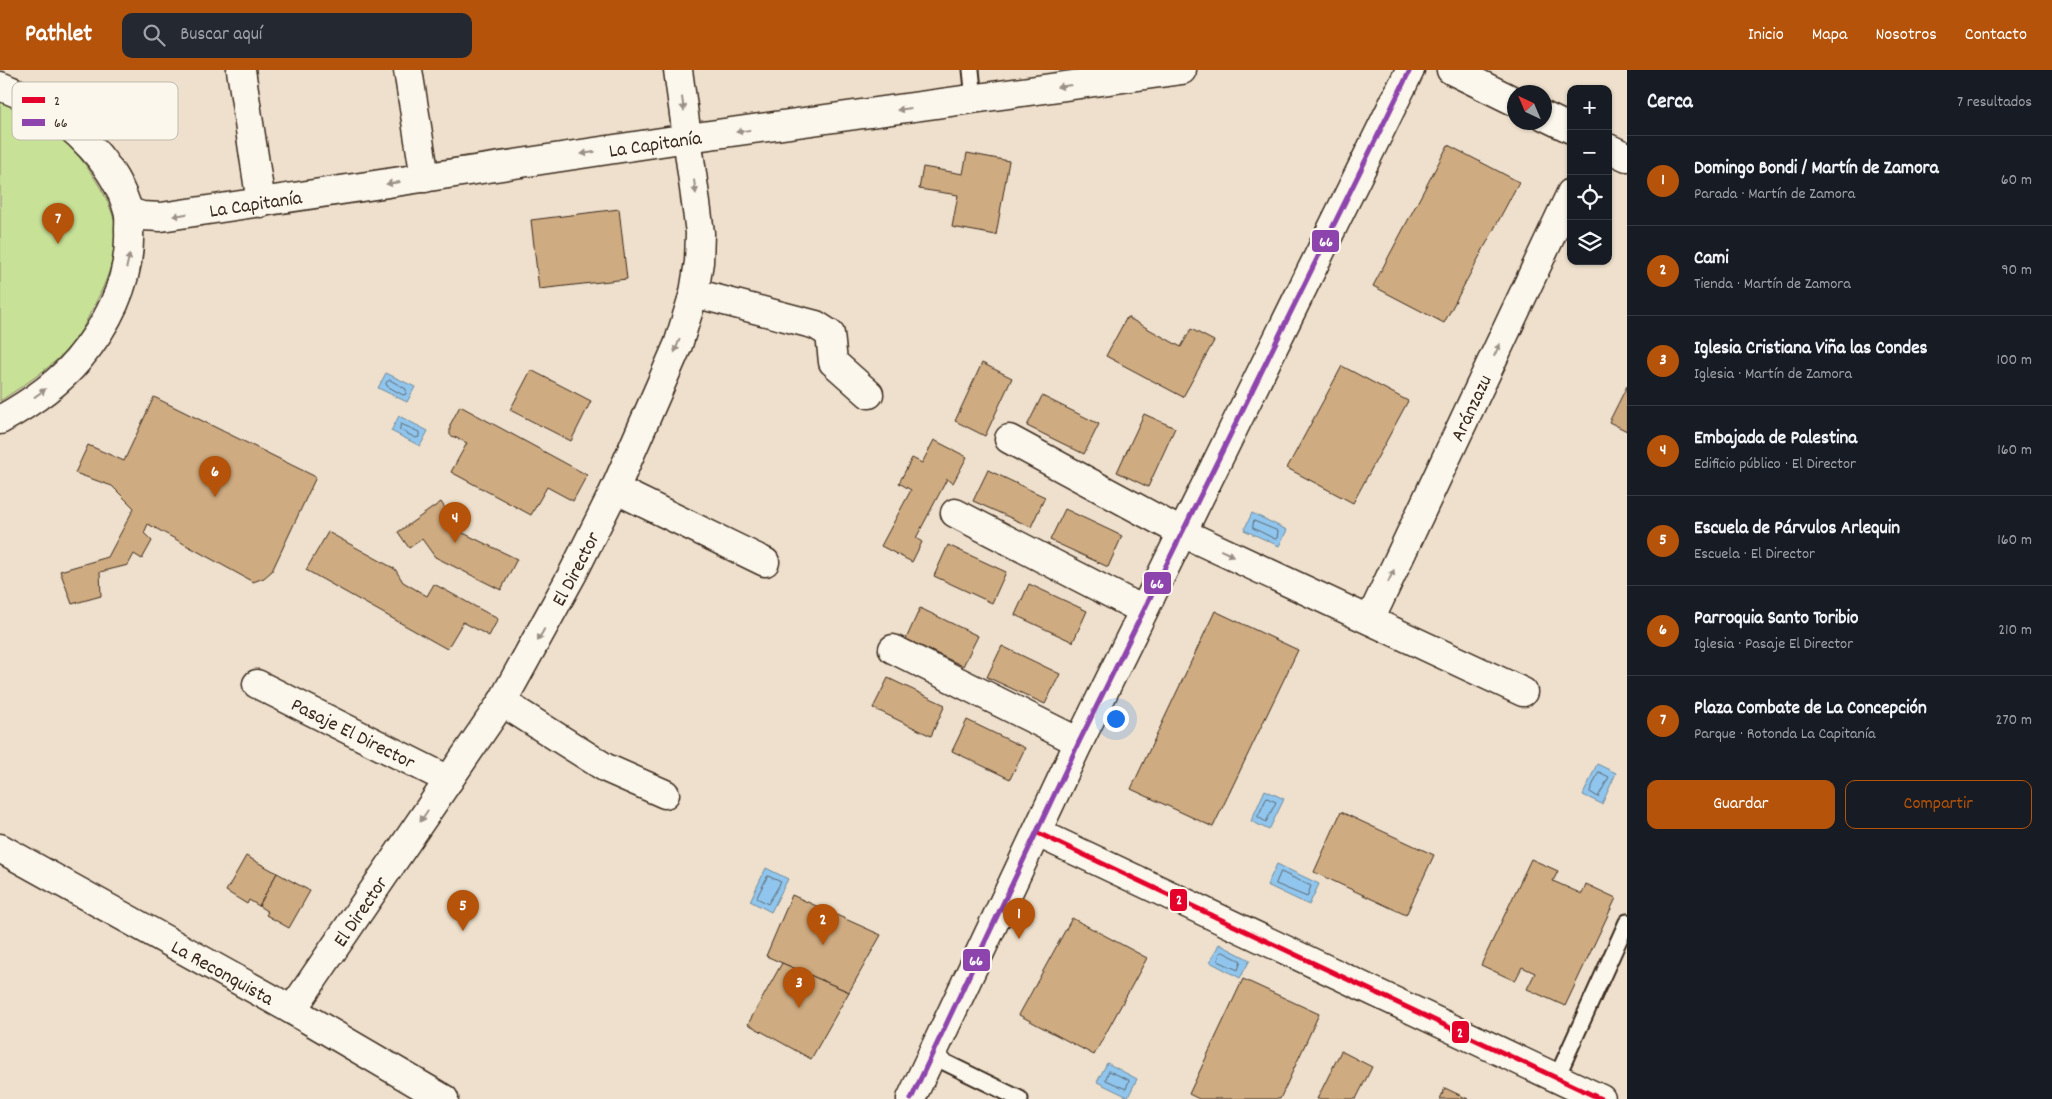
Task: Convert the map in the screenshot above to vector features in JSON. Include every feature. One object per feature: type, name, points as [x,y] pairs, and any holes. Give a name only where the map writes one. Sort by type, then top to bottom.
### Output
[{"type":"street","points":[[241,70],[261,202]]},
{"type":"street","points":[[408,70],[425,178]]},
{"type":"street","name":"El Director","points":[[292,1010],[502,702],[540,637],[615,489],[678,345],[694,293],[699,262],[700,233],[678,70]]},
{"type":"street","name":"La Capitanía","points":[[129,212],[142,216],[161,217],[688,138],[1182,70]]},
{"type":"street","points":[[911,1099],[1143,610],[1183,533],[1410,70]]},
{"type":"street","points":[[1451,70],[1507,98]]},
{"type":"street","points":[[0,86],[12,91]]},
{"type":"street","points":[[1552,120],[1567,127]]},
{"type":"street","points":[[0,420],[45,390],[77,361],[106,320],[122,287],[130,254],[129,212],[105,166],[84,140]]},
{"type":"street","points":[[1612,150],[1627,157]]},
{"type":"street","name":"Aránzazu","points":[[1370,620],[1567,202]]},
{"type":"street","points":[[694,293],[816,325],[830,334],[833,362],[868,394]]},
{"type":"street","points":[[1009,439],[1183,533],[1523,692]]},
{"type":"street","points":[[615,489],[765,562]]},
{"type":"street","points":[[954,513],[1143,610]]},
{"type":"street","points":[[893,649],[1079,742]]},
{"type":"street","name":"Pasaje El Director","points":[[257,684],[449,780]]},
{"type":"street","points":[[502,702],[606,768],[665,794]]},
{"type":"street","points":[[1038,834],[1601,1099]]},
{"type":"street","name":"La Reconquista","points":[[0,848],[292,1010],[444,1099]]},
{"type":"lane","points":[[971,70],[974,99]]},
{"type":"lane","points":[[1556,1078],[1627,922]]},
{"type":"lane","points":[[932,1056],[1020,1099]]},
{"type":"green space","points":[[0,100],[12,105],[12,140],[66,141],[101,189],[115,222],[116,237],[112,262],[100,295],[75,340],[47,368],[0,401]]},
{"type":"water","points":[[386,373],[415,387],[407,402],[378,388]]},
{"type":"water","points":[[399,416],[428,431],[420,446],[391,431]]},
{"type":"water","points":[[1252,513],[1287,530],[1279,546],[1244,530]]},
{"type":"water","points":[[1597,764],[1616,773],[1602,804],[1583,795]]},
{"type":"water","points":[[1265,790],[1284,799],[1269,830],[1251,821]]},
{"type":"water","points":[[1277,864],[1319,884],[1309,905],[1267,885]]},
{"type":"water","points":[[766,868],[788,879],[771,912],[750,901]]},
{"type":"water","points":[[1219,944],[1250,960],[1240,978],[1210,962]]},
{"type":"water","points":[[1107,1063],[1137,1079],[1128,1097],[1097,1082]]},
{"type":"building","points":[[1448,145],[1519,182],[1444,323],[1373,286]]},
{"type":"building","points":[[967,153],[1009,161],[996,235],[952,227],[958,195],[919,189],[923,167],[963,174]]},
{"type":"building","points":[[619,209],[627,279],[539,289],[531,220]]},
{"type":"building","points":[[1127,317],[1181,347],[1191,329],[1214,341],[1183,397],[1106,356]]},
{"type":"building","points":[[982,363],[1012,378],[985,436],[955,421]]},
{"type":"building","points":[[1342,366],[1408,401],[1353,503],[1287,468]]},
{"type":"building","points":[[531,370],[591,401],[571,441],[510,410]]},
{"type":"building","points":[[1627,386],[1627,431],[1609,422]]},
{"type":"building","points":[[1042,396],[1099,424],[1084,454],[1027,426]]},
{"type":"building","points":[[154,397],[316,477],[272,571],[264,578],[253,582],[148,524],[144,533],[152,541],[142,559],[134,554],[128,565],[100,572],[101,596],[72,604],[60,571],[108,557],[134,508],[112,486],[75,473],[88,445],[124,461]]},
{"type":"building","points":[[460,406],[587,475],[573,501],[547,487],[531,515],[451,472],[467,443],[450,435],[450,425]]},
{"type":"building","points":[[1144,414],[1175,428],[1148,487],[1117,472]]},
{"type":"building","points":[[934,440],[967,457],[953,483],[947,479],[916,538],[922,542],[912,562],[881,546],[911,490],[899,483],[912,458],[922,463]]},
{"type":"building","points":[[988,470],[1045,497],[1031,527],[973,501]]},
{"type":"building","points":[[441,502],[461,532],[517,559],[501,590],[435,557],[422,539],[409,548],[398,532]]},
{"type":"building","points":[[1065,509],[1122,536],[1108,567],[1050,540]]},
{"type":"building","points":[[328,532],[395,569],[403,582],[427,596],[434,584],[498,619],[489,636],[463,622],[447,649],[306,570]]},
{"type":"building","points":[[948,545],[1006,572],[992,603],[934,576]]},
{"type":"building","points":[[1029,584],[1087,611],[1073,642],[1015,615]]},
{"type":"building","points":[[920,608],[978,636],[963,666],[906,639]]},
{"type":"building","points":[[1215,611],[1298,650],[1213,827],[1131,789]]},
{"type":"building","points":[[1002,646],[1060,674],[1045,704],[987,677]]},
{"type":"building","points":[[888,678],[945,705],[931,736],[873,708]]},
{"type":"building","points":[[967,720],[1025,748],[1010,779],[952,751]]},
{"type":"building","points":[[1341,812],[1434,855],[1406,915],[1314,872]]},
{"type":"building","points":[[246,856],[277,873],[259,906],[249,900],[247,904],[226,891]]},
{"type":"building","points":[[1531,859],[1558,871],[1553,881],[1582,894],[1586,884],[1616,898],[1565,1006],[1527,989],[1535,973],[1522,967],[1515,981],[1481,965]]},
{"type":"building","points":[[277,873],[310,891],[289,928],[266,915],[268,912],[259,906]]},
{"type":"building","points":[[792,895],[881,935],[849,992],[766,956]]},
{"type":"building","points":[[1072,918],[1147,958],[1094,1055],[1019,1015]]},
{"type":"building","points":[[782,963],[849,992],[811,1059],[748,1024]]},
{"type":"building","points":[[1243,979],[1319,1014],[1280,1099],[1199,1099],[1189,1094]]},
{"type":"building","points":[[1341,1051],[1372,1067],[1356,1099],[1317,1099]]},
{"type":"building","points":[[1445,1088],[1468,1099],[1440,1099]]},
{"type":"transit line","name":"66","points":[[911,1099],[1079,742],[1410,70]]},
{"type":"transit line","name":"2","points":[[1038,833],[1601,1099]]},
{"type":"place","name":"Plaza Combate de La Concepción","points":[[58,244]]},
{"type":"place","name":"Parroquia Santo Toribio","points":[[215,497]]},
{"type":"place","name":"Embajada de Palestina","points":[[455,543]]},
{"type":"place","name":"Escuela de Párvulos Arlequin","points":[[463,931]]},
{"type":"place","name":"Domingo Bondi / Martín de Zamora","points":[[1019,939]]},
{"type":"place","name":"Cami","points":[[823,945]]},
{"type":"place","name":"Iglesia Cristiana Viña las Condes","points":[[799,1008]]}]
